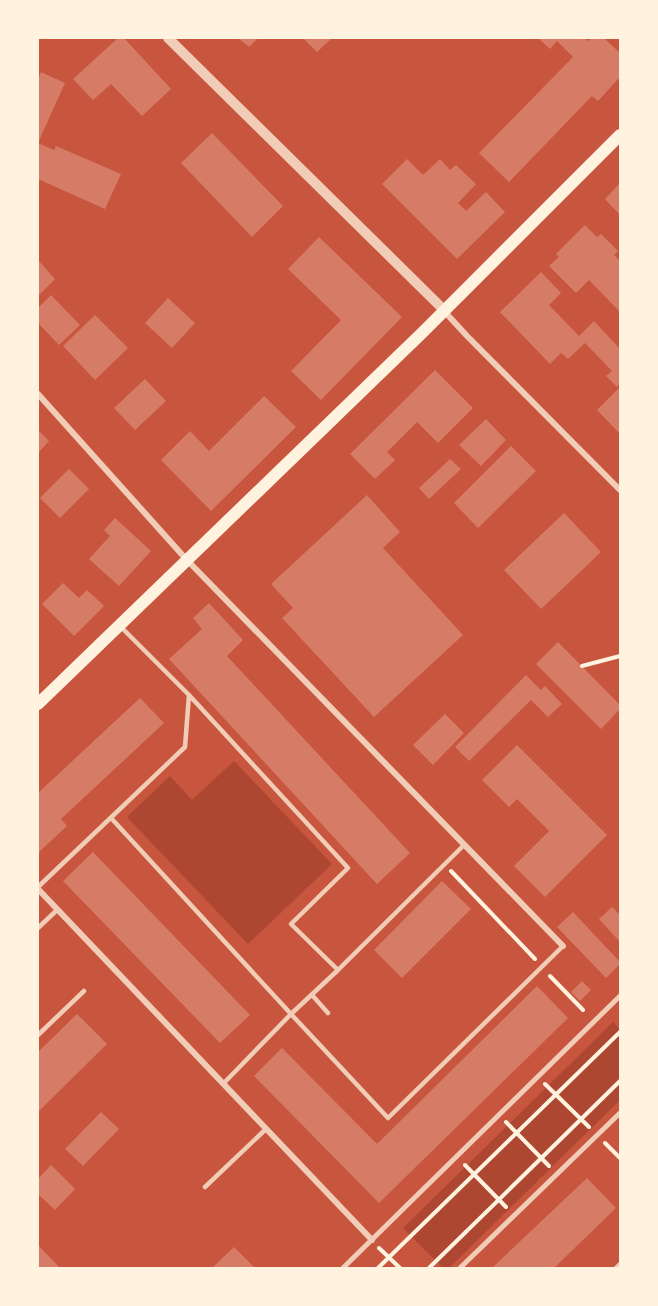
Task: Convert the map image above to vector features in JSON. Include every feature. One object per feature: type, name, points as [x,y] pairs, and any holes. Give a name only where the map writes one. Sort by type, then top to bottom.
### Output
[{"type":"main road","points":[[38,704],[621,135]]},
{"type":"street","points":[[168,38],[444,310],[467,336],[621,490]]},
{"type":"street","points":[[38,394],[186,559],[563,946]]},
{"type":"street","points":[[38,888],[372,1240]]},
{"type":"street","points":[[343,1269],[621,996]]},
{"type":"street","points":[[460,1269],[621,1113]]},
{"type":"lane","points":[[118,625],[189,695],[348,868],[291,924],[338,970]]},
{"type":"lane","points":[[38,888],[185,747],[189,695]]},
{"type":"lane","points":[[111,818],[388,1118],[563,946]]},
{"type":"lane","points":[[223,1084],[291,1014],[464,845]]},
{"type":"lane","points":[[38,928],[57,910]]},
{"type":"lane","points":[[38,1033],[84,991]]},
{"type":"lane","points":[[312,995],[328,1012]]},
{"type":"lane","points":[[205,1187],[266,1129]]},
{"type":"lane","points":[[616,1269],[621,1264]]},
{"type":"path","points":[[582,666],[621,656]]},
{"type":"path","points":[[445,864],[583,1010]]},
{"type":"path","points":[[378,1269],[621,1032]]},
{"type":"path","points":[[538,1077],[621,1158]]},
{"type":"path","points":[[429,1269],[621,1081]]},
{"type":"path","points":[[500,1115],[557,1174]]},
{"type":"path","points":[[457,1157],[514,1216]]},
{"type":"path","points":[[372,1240],[400,1269]]},
{"type":"shaded area","points":[[234,761],[332,864],[248,944],[127,817],[170,776],[192,800]]},
{"type":"shaded area","points":[[613,1022],[620,1029],[620,1100],[449,1268],[443,1268],[403,1228]]},
{"type":"building","points":[[118,38],[124,38],[171,89],[142,116],[111,84],[93,100],[73,79]]},
{"type":"building","points":[[238,38],[258,38],[249,47]]},
{"type":"building","points":[[303,38],[332,38],[317,52]]},
{"type":"building","points":[[538,38],[585,38],[588,41],[592,38],[604,38],[620,53],[620,77],[598,101],[592,96],[509,182],[479,153],[573,57],[557,41],[550,49]]},
{"type":"building","points":[[41,72],[65,83],[38,143],[38,80]]},
{"type":"building","points":[[212,133],[283,206],[252,237],[181,163]]},
{"type":"building","points":[[38,143],[54,150],[56,146],[121,174],[105,209],[38,179]]},
{"type":"building","points":[[407,159],[423,175],[440,159],[450,170],[456,165],[476,184],[458,203],[466,211],[486,192],[505,212],[457,259],[382,184]]},
{"type":"building","points":[[620,183],[620,215],[605,199]]},
{"type":"building","points":[[585,225],[597,237],[601,234],[618,251],[614,255],[620,261],[620,312],[589,280],[576,293],[549,266],[559,257],[556,254]]},
{"type":"building","points":[[319,237],[402,317],[321,400],[291,371],[341,320],[288,269]]},
{"type":"building","points":[[38,260],[55,279],[38,296]]},
{"type":"building","points":[[541,272],[561,293],[549,305],[579,336],[594,321],[620,349],[620,383],[617,387],[606,376],[612,371],[585,343],[568,359],[561,353],[550,364],[500,312]]},
{"type":"building","points":[[51,295],[80,325],[59,345],[38,323],[38,308]]},
{"type":"building","points":[[168,298],[195,323],[172,348],[145,323]]},
{"type":"building","points":[[95,315],[128,348],[95,380],[63,346]]},
{"type":"building","points":[[435,370],[473,408],[438,443],[417,422],[387,452],[395,460],[375,479],[350,454]]},
{"type":"building","points":[[145,379],[166,401],[135,430],[114,408]]},
{"type":"building","points":[[620,387],[620,434],[597,410]]},
{"type":"building","points":[[264,396],[296,427],[211,511],[161,460],[190,431],[209,451]]},
{"type":"building","points":[[486,419],[506,440],[481,466],[459,445]]},
{"type":"building","points":[[38,430],[49,441],[38,453]]},
{"type":"building","points":[[511,446],[536,471],[478,528],[454,503]]},
{"type":"building","points":[[450,459],[461,469],[429,499],[419,488]]},
{"type":"building","points":[[69,469],[89,489],[60,518],[40,498]]},
{"type":"building","points":[[367,495],[400,532],[383,548],[463,635],[374,717],[282,618],[293,608],[271,584]]},
{"type":"building","points":[[564,513],[601,552],[541,609],[504,570]]},
{"type":"building","points":[[115,518],[151,551],[119,586],[89,559],[110,536],[104,530]]},
{"type":"building","points":[[63,583],[79,598],[87,590],[104,606],[74,636],[42,604]]},
{"type":"building","points":[[209,603],[243,640],[227,656],[410,853],[377,884],[169,659],[202,629],[193,618]]},
{"type":"building","points":[[558,642],[620,705],[620,709],[601,729],[536,664]]},
{"type":"building","points":[[526,675],[541,690],[545,686],[562,704],[548,717],[531,700],[469,761],[455,747]]},
{"type":"building","points":[[140,698],[164,723],[61,819],[67,826],[38,853],[38,793]]},
{"type":"building","points":[[445,714],[464,733],[433,765],[413,745]]},
{"type":"building","points":[[517,745],[607,835],[545,897],[514,866],[549,831],[517,799],[509,807],[482,780]]},
{"type":"building","points":[[93,852],[250,1015],[220,1043],[63,881]]},
{"type":"building","points":[[442,881],[471,909],[402,978],[374,950]]},
{"type":"building","points":[[612,907],[620,915],[620,942],[599,919]]},
{"type":"building","points":[[573,912],[620,962],[606,978],[557,927]]},
{"type":"building","points":[[582,981],[591,990],[580,1001],[571,992]]},
{"type":"building","points":[[537,986],[568,1018],[379,1203],[254,1076],[282,1048],[377,1144]]},
{"type":"building","points":[[77,1014],[107,1044],[38,1112],[38,1052]]},
{"type":"building","points":[[101,1112],[119,1129],[83,1166],[65,1149]]},
{"type":"building","points":[[51,1165],[75,1189],[55,1210],[38,1194],[38,1179]]},
{"type":"building","points":[[587,1178],[616,1208],[554,1268],[492,1268]]},
{"type":"building","points":[[38,1245],[60,1268],[38,1268]]},
{"type":"building","points":[[234,1247],[255,1268],[212,1268]]}]
